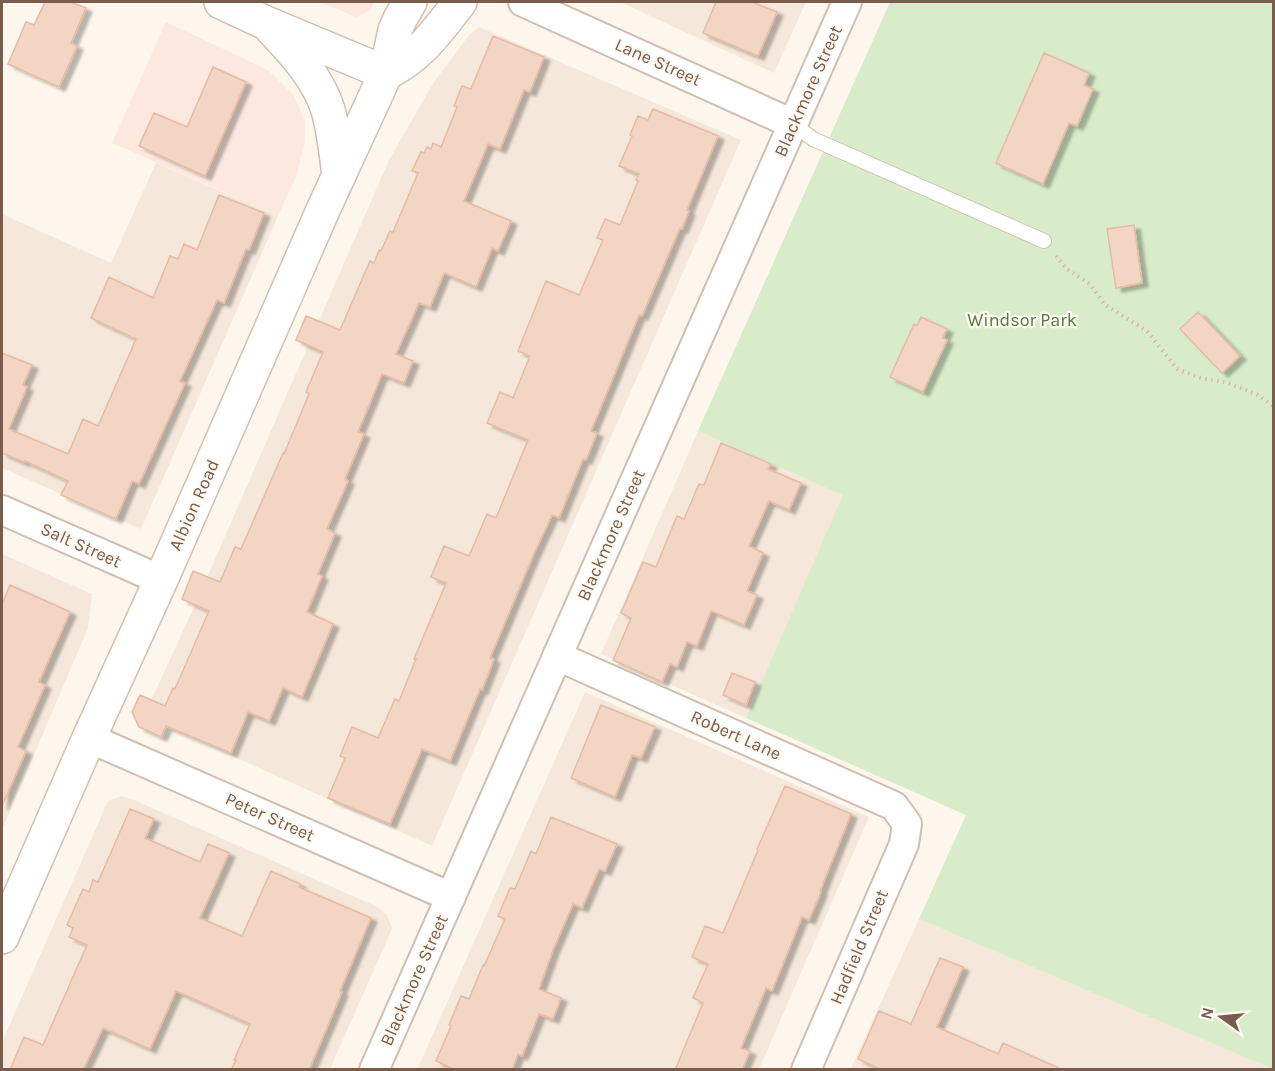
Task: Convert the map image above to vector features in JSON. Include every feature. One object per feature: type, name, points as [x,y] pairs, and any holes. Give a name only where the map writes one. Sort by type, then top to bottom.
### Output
[{"type":"main road","points":[[221,2],[386,73],[402,65],[420,51],[460,2]]},
{"type":"main road","name":"Albion Road","points":[[2,937],[323,210],[386,73],[395,30],[410,2]]},
{"type":"main road","points":[[266,23],[295,54],[322,94],[331,123],[339,175]]},
{"type":"street","name":"Lane Street","points":[[524,2],[793,124]]},
{"type":"street","name":"Blackmore Street","points":[[374,1070],[848,2]]},
{"type":"street","name":"Salt Street","points":[[2,510],[161,580]]},
{"type":"street","name":"Robert Lane","points":[[557,656],[894,806],[907,824]]},
{"type":"street","name":"Peter Street","points":[[89,738],[450,897]]},
{"type":"street","name":"Hadfield Street","points":[[806,1070],[904,844],[907,824]]},
{"type":"lane","points":[[793,124],[813,139],[1044,241]]},
{"type":"path","points":[[1061,261],[1067,269],[1089,284],[1104,304],[1147,330],[1177,369],[1201,378],[1228,383],[1258,395],[1274,406]]},
{"type":"shaded area","points":[[320,2],[374,2],[371,10],[356,17]]},
{"type":"shaded area","points":[[620,2],[806,2],[774,73]]},
{"type":"shaded area","points":[[166,22],[268,70],[294,96],[305,120],[305,141],[296,177],[278,216],[112,143]]},
{"type":"shaded area","points":[[479,27],[741,140],[432,846],[144,716],[195,605],[389,160],[434,82],[469,35]]},
{"type":"shaded area","points":[[156,163],[278,216],[141,529],[2,468],[2,214],[111,263]]},
{"type":"shaded area","points":[[698,431],[844,495],[746,718],[601,654]]},
{"type":"shaded area","points":[[2,554],[92,594],[88,628],[2,830]]},
{"type":"shaded area","points":[[585,692],[869,817],[759,1069],[417,1070]]},
{"type":"shaded area","points":[[121,796],[378,907],[387,915],[392,928],[330,1069],[2,1070],[2,1042],[108,801]]},
{"type":"shaded area","points":[[919,919],[1274,1069],[850,1070]]},
{"type":"green space","name":"Windsor Park","points":[[890,2],[1273,2],[1273,1069],[919,919],[966,815],[746,718],[843,495],[698,431]]},
{"type":"building","points":[[45,2],[70,2],[86,8],[71,43],[77,46],[59,87],[8,64],[26,22],[34,25]]},
{"type":"building","points":[[716,2],[752,2],[777,12],[758,56],[703,33]]},
{"type":"building","points":[[493,36],[544,57],[530,92],[524,90],[500,149],[488,144],[464,201],[511,221],[498,251],[492,248],[476,287],[444,273],[430,307],[419,303],[396,354],[413,361],[404,383],[382,374],[358,432],[364,434],[345,479],[348,481],[327,529],[335,533],[318,574],[322,576],[307,612],[333,624],[302,697],[283,688],[269,721],[248,712],[231,753],[166,726],[161,737],[139,727],[132,712],[140,695],[165,706],[173,688],[175,689],[209,611],[182,599],[193,571],[220,582],[235,547],[241,549],[309,394],[306,392],[323,352],[296,340],[306,316],[340,330],[370,261],[374,263],[390,231],[393,232],[418,173],[412,171],[421,152],[424,153],[427,147],[431,149],[433,143],[441,147],[457,107],[454,106],[462,86],[471,89]]},
{"type":"building","points":[[1044,53],[1089,73],[1084,85],[1093,89],[1077,126],[1069,123],[1043,184],[996,163]]},
{"type":"building","points":[[213,67],[246,82],[205,176],[139,146],[154,113],[187,127]]},
{"type":"building","points":[[653,109],[718,136],[687,210],[689,211],[682,229],[680,228],[642,316],[639,315],[591,431],[597,433],[586,460],[583,459],[559,518],[552,515],[533,556],[490,658],[494,659],[482,690],[480,689],[450,761],[422,749],[390,824],[328,798],[345,758],[340,756],[352,727],[378,738],[395,699],[399,701],[446,583],[431,577],[444,546],[469,556],[487,514],[496,518],[528,440],[487,423],[500,392],[513,398],[530,356],[518,351],[546,281],[579,295],[603,240],[597,238],[605,219],[620,225],[639,174],[619,166],[638,116],[648,120]]},
{"type":"building","points":[[219,195],[264,213],[249,250],[246,249],[224,303],[217,300],[180,381],[185,383],[139,484],[132,481],[116,519],[61,495],[68,481],[2,453],[2,353],[32,365],[23,385],[27,387],[9,429],[68,454],[83,419],[98,426],[136,339],[91,318],[109,277],[153,298],[170,256],[178,259],[184,244],[197,250]]},
{"type":"building","points":[[1134,225],[1142,283],[1116,288],[1107,229]]},
{"type":"building","points":[[1198,312],[1240,356],[1222,373],[1180,329]]},
{"type":"building","points":[[921,317],[947,329],[943,338],[947,340],[923,392],[890,377],[914,324],[917,326]]},
{"type":"building","points":[[721,443],[771,464],[768,469],[801,483],[789,510],[769,501],[749,546],[763,553],[747,591],[757,595],[744,625],[711,611],[697,646],[687,642],[677,667],[670,664],[662,682],[613,660],[631,618],[621,613],[643,562],[656,567],[677,516],[684,519],[699,484],[704,485]]},
{"type":"building","points":[[10,585],[70,612],[39,682],[45,685],[18,747],[26,751],[2,806],[2,604]]},
{"type":"building","points":[[732,673],[755,682],[746,705],[723,695]]},
{"type":"building","points":[[601,705],[655,727],[641,758],[632,755],[615,797],[571,778]]},
{"type":"building","points":[[785,786],[851,814],[821,892],[809,920],[802,917],[772,991],[766,988],[741,1048],[750,1051],[742,1070],[675,1070],[703,1003],[693,998],[708,964],[692,957],[705,926],[723,933]]},
{"type":"building","points":[[130,809],[154,819],[145,838],[200,862],[208,844],[229,853],[200,918],[242,936],[271,871],[300,884],[299,887],[371,918],[309,1070],[231,1070],[250,1024],[176,991],[150,1049],[103,1028],[83,1070],[10,1070],[24,1037],[43,1045],[87,945],[69,937],[73,928],[67,925],[83,889],[89,892],[93,880],[98,882]]},
{"type":"building","points":[[551,817],[617,844],[605,871],[599,869],[582,908],[573,904],[553,950],[539,989],[561,998],[553,1019],[539,1014],[522,1056],[518,1054],[512,1070],[455,1070],[436,1061],[451,1026],[449,1025],[461,996],[469,999],[505,919],[498,916],[510,888],[515,889],[531,851],[536,854]]},
{"type":"building","points":[[940,958],[963,967],[937,1027],[998,1054],[1003,1043],[1063,1070],[882,1070],[858,1059],[879,1011],[911,1024]]}]
